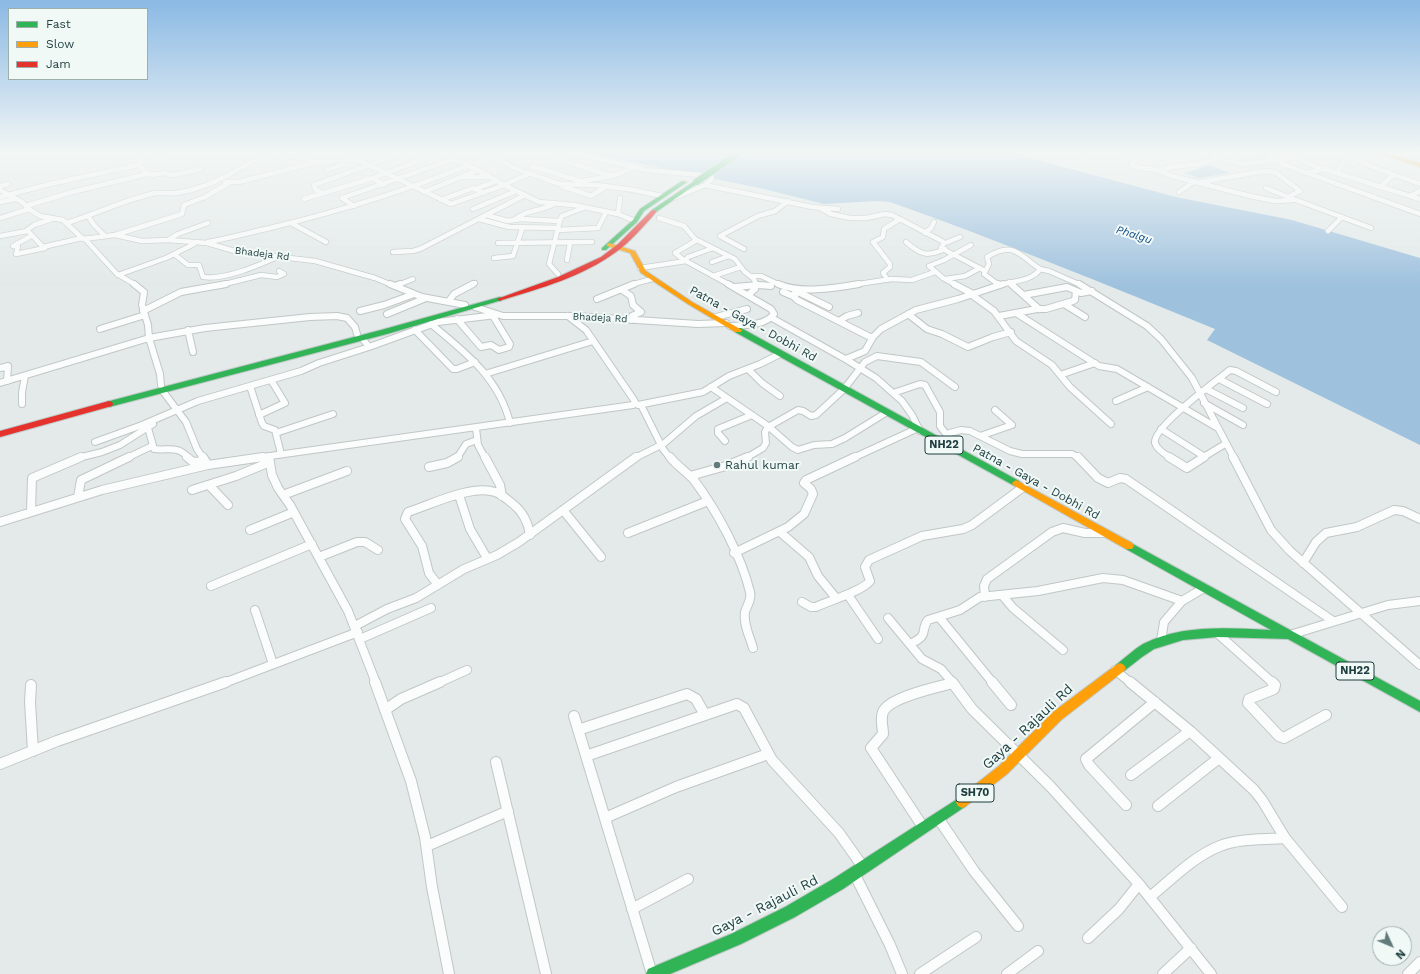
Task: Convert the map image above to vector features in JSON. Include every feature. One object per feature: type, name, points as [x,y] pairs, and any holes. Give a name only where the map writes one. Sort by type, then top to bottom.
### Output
[{"type":"main road","points":[[360,336],[509,293],[583,265],[609,245],[635,221],[642,210],[660,196]]},
{"type":"main road","points":[[0,434],[161,388],[475,307],[531,289],[590,266],[618,248],[653,212],[675,196]]},
{"type":"main road","name":"Patna - Gaya - Dobhi Rd","points":[[609,245],[633,252],[640,268],[652,279],[728,325],[1420,707]]},
{"type":"main road","points":[[0,430],[81,406],[161,388]]},
{"type":"main road","name":"Gaya - Rajauli Rd","points":[[653,974],[767,924],[817,897],[923,828],[988,783],[1019,755],[1057,716],[1115,670],[1137,654],[1161,641],[1190,635],[1217,633],[1290,635]]},
{"type":"street","points":[[10,196],[22,202],[27,208],[42,217],[61,219],[67,223],[118,275],[141,288],[144,292],[142,304],[148,325],[149,338],[160,374],[161,388],[187,425],[197,449],[206,463]]},
{"type":"street","points":[[0,218],[59,196]]},
{"type":"street","points":[[67,223],[102,211],[113,205],[143,196]]},
{"type":"street","points":[[115,235],[182,214],[184,205],[207,196]]},
{"type":"street","points":[[304,199],[313,196]]},
{"type":"street","points":[[348,196],[342,199],[354,206]]},
{"type":"street","points":[[207,243],[292,223],[384,196]]},
{"type":"street","points":[[433,196],[453,204],[474,196]]},
{"type":"street","points":[[441,200],[452,196]]},
{"type":"street","points":[[473,209],[503,196]]},
{"type":"street","points":[[393,252],[417,250],[524,196]]},
{"type":"street","points":[[526,196],[539,202],[570,204],[583,208],[618,214],[635,221]]},
{"type":"street","points":[[765,196],[820,208],[838,209]]},
{"type":"street","points":[[1252,196],[1279,201],[1295,200]]},
{"type":"street","points":[[1371,196],[1420,214]]},
{"type":"street","points":[[1288,197],[1371,228]]},
{"type":"street","points":[[618,214],[620,198]]},
{"type":"street","points":[[0,202],[14,199]]},
{"type":"street","points":[[640,268],[685,260],[716,242],[721,235],[758,216],[775,211],[788,201]]},
{"type":"street","points":[[514,220],[526,210],[546,208],[554,204]]},
{"type":"street","points":[[558,274],[549,266],[559,221],[562,216],[583,208]]},
{"type":"street","points":[[820,208],[844,218],[866,218],[889,214],[942,242],[944,246],[983,270],[985,275],[999,285]]},
{"type":"street","points":[[479,218],[506,227],[522,229],[598,228],[606,212]]},
{"type":"street","points":[[486,215],[508,221],[559,221]]},
{"type":"street","points":[[88,216],[105,236]]},
{"type":"street","points":[[1328,231],[1342,217]]},
{"type":"street","points":[[0,236],[27,231],[32,226],[54,218]]},
{"type":"street","points":[[659,218],[684,226],[698,240],[708,245],[716,242],[744,249]]},
{"type":"street","points":[[888,280],[883,273],[890,267],[890,264],[872,242],[883,237],[884,229],[900,219]]},
{"type":"street","points":[[925,233],[931,228],[934,222]]},
{"type":"street","points":[[168,240],[176,235],[208,223]]},
{"type":"street","points":[[292,223],[298,228],[326,242]]},
{"type":"street","points":[[494,258],[513,256],[522,229]]},
{"type":"street","points":[[27,231],[31,236],[38,239],[42,247],[45,248]]},
{"type":"street","name":"Bhadeja Rd","points":[[31,236],[13,246],[18,247],[16,254],[83,239],[115,235],[142,241],[168,240],[207,243],[238,252],[315,261],[328,264],[426,298],[465,305]]},
{"type":"street","points":[[906,242],[918,252],[926,255],[960,237]]},
{"type":"street","points":[[698,240],[674,252],[685,260],[771,309],[774,314],[772,318],[872,375],[893,393],[909,413],[918,430],[806,480],[804,483],[813,492],[813,497],[804,514],[780,532],[734,552]]},
{"type":"street","points":[[498,243],[592,242]]},
{"type":"street","points":[[716,242],[736,261],[744,272],[755,281],[757,286]]},
{"type":"street","points":[[118,275],[174,254],[196,243]]},
{"type":"street","points":[[567,260],[570,243]]},
{"type":"street","points":[[971,245],[929,266],[935,272],[973,295],[992,309],[999,316],[1016,341],[1047,361],[1074,390],[1111,424]]},
{"type":"street","points":[[946,279],[965,276],[983,270],[989,264],[987,257],[1002,249],[1020,253],[1040,269],[1072,280],[1092,291],[1154,332],[1203,392],[1243,408]]},
{"type":"street","points":[[174,254],[188,265],[199,265],[202,277],[206,278],[224,275],[278,257]]},
{"type":"street","points":[[712,262],[729,256]]},
{"type":"street","points":[[713,276],[741,267]]},
{"type":"street","points":[[846,360],[864,351],[880,329],[908,314],[931,305],[973,295],[999,285],[1030,277],[1037,274],[1040,269]]},
{"type":"street","points":[[100,329],[144,313],[173,294],[232,283],[261,275],[277,277],[284,274],[279,271]]},
{"type":"street","points":[[783,292],[795,293],[826,290],[888,280],[912,280],[935,272]]},
{"type":"street","points":[[750,276],[758,275],[766,278],[784,288],[829,307]]},
{"type":"street","points":[[395,286],[412,278]]},
{"type":"street","points":[[748,295],[766,278]]},
{"type":"street","points":[[597,299],[622,290],[630,285],[652,279]]},
{"type":"street","points":[[1009,282],[1039,309]]},
{"type":"street","points":[[449,302],[454,294],[475,283]]},
{"type":"street","points":[[734,287],[771,286]]},
{"type":"street","points":[[1024,295],[1067,287],[1081,293],[1092,291]]},
{"type":"street","points":[[622,290],[632,297],[633,305],[642,312],[632,316],[631,320]]},
{"type":"street","points":[[999,316],[1046,309],[1074,301],[1076,291]]},
{"type":"street","points":[[795,293],[797,300],[872,338]]},
{"type":"street","points":[[360,311],[384,305],[414,294]]},
{"type":"street","points":[[387,314],[426,298]]},
{"type":"street","points":[[1064,304],[1085,317]]},
{"type":"street","name":"Bhadeja Rd","points":[[475,307],[496,315],[526,317],[568,316],[698,324],[728,325],[759,322],[772,318]]},
{"type":"street","points":[[716,317],[747,309]]},
{"type":"street","points":[[839,321],[847,316],[858,313]]},
{"type":"street","points":[[1016,313],[1095,364],[1101,367],[1117,369],[1216,427]]},
{"type":"street","points":[[908,314],[917,320],[924,328],[968,347],[993,336],[1011,332]]},
{"type":"street","points":[[96,442],[142,426],[176,410],[221,394],[301,371],[319,363],[369,347],[431,324],[457,319],[496,315],[510,344],[509,347],[499,350],[491,345],[484,347],[480,346],[457,319]]},
{"type":"street","points":[[0,383],[149,338],[188,330],[231,325],[337,316],[347,318],[369,347]]},
{"type":"street","points":[[568,316],[583,328],[594,342],[634,400],[635,402],[633,405]]},
{"type":"street","points":[[431,324],[475,362],[485,374],[506,406],[510,423]]},
{"type":"street","points":[[188,330],[193,352]]},
{"type":"street","points":[[415,330],[453,369],[457,369],[475,362]]},
{"type":"street","points":[[485,374],[594,342]]},
{"type":"street","points":[[192,490],[210,485],[281,454],[641,405],[698,393],[729,376],[780,354]]},
{"type":"street","points":[[690,476],[740,461],[759,451],[766,445],[766,431],[768,426],[797,410],[803,410],[811,416],[816,415],[844,389],[860,367],[868,359],[880,355],[921,362],[955,387]]},
{"type":"street","points":[[1060,375],[1095,364]]},
{"type":"street","points":[[0,368],[8,366],[7,381]]},
{"type":"street","points":[[748,369],[762,384],[780,396]]},
{"type":"street","points":[[1225,444],[1190,467],[1182,466],[1156,444],[1156,438],[1161,429],[1230,370],[1233,370],[1276,392]]},
{"type":"street","points":[[22,404],[22,392],[25,376]]},
{"type":"street","points":[[1219,379],[1268,404]]},
{"type":"street","points":[[259,415],[285,403],[271,380]]},
{"type":"street","points":[[893,393],[923,384],[925,385],[939,408],[941,414],[940,426],[944,433],[950,434],[967,430],[1017,453],[1028,455],[1072,454],[1078,457],[1095,476],[1107,483],[1120,478],[1126,479],[1333,621]]},
{"type":"street","points":[[250,386],[264,426],[274,428],[281,454]]},
{"type":"street","points":[[711,387],[768,426],[792,447],[801,450],[814,445],[832,444],[845,438],[887,412]]},
{"type":"street","points":[[1116,401],[1148,387]]},
{"type":"street","points":[[1203,392],[1204,403],[1271,530],[1303,563],[1420,665]]},
{"type":"street","points":[[358,632],[387,609],[416,598],[464,569],[511,547],[530,535],[626,464],[641,454],[661,446],[696,416],[727,398]]},
{"type":"street","points":[[1204,403],[1243,425]]},
{"type":"street","points":[[641,405],[661,446],[671,460],[690,476],[722,523],[742,569],[750,592],[751,598],[745,613],[745,622],[753,648]]},
{"type":"street","points":[[980,436],[1012,425],[995,410]]},
{"type":"street","points":[[276,433],[333,414]]},
{"type":"street","points":[[30,512],[32,478],[62,467],[81,457],[114,448],[148,428],[166,415]]},
{"type":"street","points":[[725,441],[718,433],[718,429],[752,415]]},
{"type":"street","points":[[148,428],[152,446],[157,450],[172,448],[181,451],[192,463],[270,459]]},
{"type":"street","points":[[476,428],[477,440],[483,456],[500,485],[502,496]]},
{"type":"street","points":[[1161,429],[1205,457]]},
{"type":"street","points":[[430,467],[456,458],[461,454],[462,448],[466,443],[477,440]]},
{"type":"street","points":[[78,497],[81,480],[95,475],[110,465],[152,446]]},
{"type":"street","points":[[270,459],[274,478],[312,544],[358,632],[411,781],[426,846],[432,887],[449,974]]},
{"type":"street","points":[[0,522],[78,497],[137,481],[165,476],[206,463]]},
{"type":"street","points":[[283,495],[347,470]]},
{"type":"street","points":[[210,485],[228,505]]},
{"type":"street","points":[[802,602],[811,607],[816,607],[862,588],[870,581],[865,567],[869,560],[922,536],[963,529],[972,525],[1022,488]]},
{"type":"street","points":[[438,585],[429,573],[422,546],[408,524],[405,516],[408,512],[481,489],[491,490],[515,506],[524,516],[529,524],[530,535]]},
{"type":"street","points":[[459,495],[470,529],[488,558]]},
{"type":"street","points":[[628,533],[708,501]]},
{"type":"street","points":[[563,510],[601,557]]},
{"type":"street","points":[[1303,563],[1316,542],[1326,533],[1357,526],[1394,510],[1403,511],[1420,519]]},
{"type":"street","points":[[250,530],[294,512]]},
{"type":"street","points":[[985,597],[984,586],[987,579],[1052,532],[1063,528],[1084,533],[1103,533]]},
{"type":"street","points":[[780,532],[808,557],[818,576],[836,598]]},
{"type":"street","points":[[319,557],[357,542],[364,542],[378,550]]},
{"type":"street","points":[[210,586],[312,544]]},
{"type":"street","points":[[910,644],[924,636],[924,626],[926,622],[960,610],[975,600],[985,597],[1038,591],[1103,578],[1123,580],[1182,601]]},
{"type":"street","points":[[1161,641],[1164,622],[1182,601],[1204,588]]},
{"type":"street","points":[[848,595],[878,638]]},
{"type":"street","points":[[1002,595],[1019,613],[1063,650]]},
{"type":"street","points":[[1290,635],[1388,605],[1420,601]]},
{"type":"street","points":[[0,764],[358,632],[431,608]]},
{"type":"street","points":[[255,610],[273,664]]},
{"type":"street","points":[[939,617],[1010,705]]},
{"type":"street","points":[[888,618],[922,659],[941,669],[972,709],[1050,786],[1139,884],[1211,974]]},
{"type":"street","points":[[1217,633],[1275,685],[1274,689],[1249,699],[1248,703],[1279,736],[1284,738],[1326,715]]},
{"type":"street","points":[[385,710],[401,700],[467,670]]},
{"type":"street","points":[[1115,670],[1190,731],[1262,800],[1284,838],[1342,907]]},
{"type":"street","points":[[923,828],[870,748],[883,734],[882,719],[884,710],[888,706],[902,698],[953,683]]},
{"type":"street","points":[[31,685],[29,704],[33,730],[33,751]]},
{"type":"street","points":[[578,730],[687,694],[694,697],[702,707],[705,715]]},
{"type":"street","points":[[1126,805],[1086,759],[1088,754],[1155,702]]},
{"type":"street","points":[[586,756],[737,704],[740,705],[748,716],[768,754],[784,774],[839,833],[858,870],[902,974]]},
{"type":"street","points":[[574,716],[653,974]]},
{"type":"street","points":[[1131,775],[1190,731]]},
{"type":"street","points":[[605,818],[672,789],[768,754]]},
{"type":"street","points":[[1158,806],[1219,758]]},
{"type":"street","points":[[496,762],[546,974]]},
{"type":"street","points":[[426,846],[508,810]]},
{"type":"street","points":[[938,818],[974,871],[1018,926]]},
{"type":"street","points":[[1150,897],[1197,860],[1219,847],[1238,842],[1284,838]]},
{"type":"street","points":[[632,909],[688,879]]},
{"type":"street","points":[[1088,938],[1119,909],[1139,884]]},
{"type":"street","points":[[920,974],[976,937]]},
{"type":"street","points":[[1164,974],[1190,948]]},
{"type":"street","points":[[1007,974],[1038,951]]},
{"type":"street","points":[[1408,974],[1420,962]]},
{"type":"water","name":"Phalgu","points":[[794,196],[1174,196],[1292,220],[1420,258],[1420,445],[1207,340],[1215,329],[1094,280],[890,202],[876,201],[824,204]]},
{"type":"traffic: fast","points":[[604,249],[635,221],[642,210],[662,196]]},
{"type":"traffic: fast","points":[[654,211],[675,196]]},
{"type":"traffic: fast","points":[[109,404],[384,332],[500,299]]},
{"type":"traffic: fast","points":[[738,330],[1016,483]]},
{"type":"traffic: fast","points":[[1129,546],[1420,707]]},
{"type":"traffic: fast","points":[[1120,668],[1146,648],[1166,640],[1183,636],[1201,633],[1289,635]]},
{"type":"traffic: fast","points":[[653,974],[736,939],[790,912],[838,884],[962,802]]},
{"type":"traffic: slow","points":[[609,245],[633,252],[643,272],[690,303],[738,330]]},
{"type":"traffic: slow","points":[[1016,483],[1129,546]]},
{"type":"traffic: slow","points":[[962,802],[1003,770],[1057,716],[1120,668]]},
{"type":"traffic: jam","points":[[500,299],[560,279],[590,266],[615,250],[654,211]]},
{"type":"traffic: jam","points":[[0,434],[109,404]]},
{"type":"place","name":"Rahul kumar","points":[[717,465]]}]
